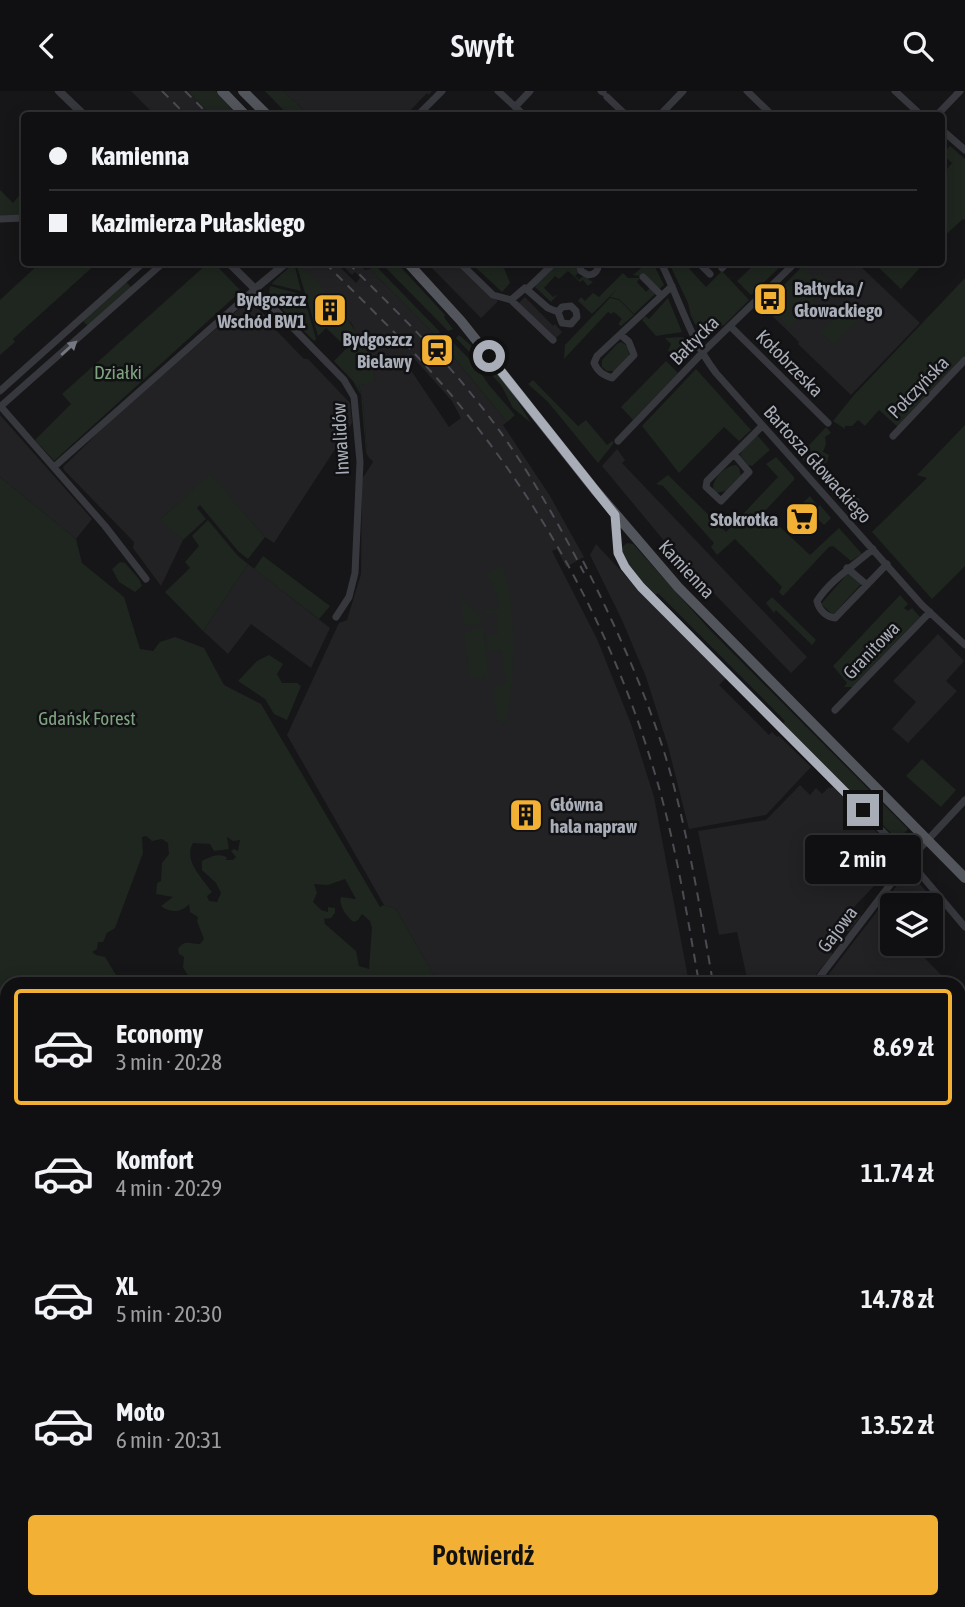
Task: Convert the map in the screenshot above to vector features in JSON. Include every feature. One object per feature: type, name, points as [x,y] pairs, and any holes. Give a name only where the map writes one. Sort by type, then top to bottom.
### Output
[{"type":"main road","points":[[222,91],[242,112]]},
{"type":"main road","points":[[243,91],[264,112]]},
{"type":"main road","name":"Kamienna","points":[[411,266],[461,321],[637,541],[752,664],[965,878]]},
{"type":"street","points":[[59,91],[80,112]]},
{"type":"street","points":[[421,112],[442,91]]},
{"type":"street","points":[[498,91],[521,112]]},
{"type":"street","points":[[515,107],[530,91]]},
{"type":"street","points":[[663,112],[683,91]]},
{"type":"street","points":[[747,91],[769,112]]},
{"type":"street","points":[[895,91],[918,112]]},
{"type":"street","points":[[940,112],[960,91]]},
{"type":"street","points":[[604,94],[623,112]]},
{"type":"street","points":[[945,133],[965,150]]},
{"type":"street","points":[[0,219],[21,218]]},
{"type":"street","points":[[12,398],[1,390],[140,266]]},
{"type":"street","points":[[146,579],[105,526],[1,407],[160,266]]},
{"type":"street","name":"Inwalidów","points":[[232,266],[344,380],[354,397],[360,462],[355,573],[349,597],[336,617]]},
{"type":"street","points":[[54,467],[282,266]]},
{"type":"street","points":[[463,266],[493,295],[511,300],[553,340]]},
{"type":"street","points":[[511,300],[551,266]]},
{"type":"street","points":[[580,266],[581,271],[588,275],[594,274],[598,266]]},
{"type":"street","points":[[621,335],[629,342],[634,355],[612,378],[604,376],[594,363],[597,356],[672,286],[662,266]]},
{"type":"street","points":[[702,266],[710,274]]},
{"type":"street","name":"Bałtycka","points":[[618,442],[702,354],[792,266]]},
{"type":"street","points":[[643,277],[661,295]]},
{"type":"street","points":[[126,278],[135,288]]},
{"type":"street","name":"Bartosza Głowackiego","points":[[672,286],[702,354],[762,426],[887,565],[965,645]]},
{"type":"street","points":[[527,289],[548,308],[558,312]]},
{"type":"street","points":[[79,320],[88,330]]},
{"type":"street","name":"Kołobrzeska","points":[[730,326],[828,423]]},
{"type":"street","name":"Połczyńska","points":[[893,436],[965,360]]},
{"type":"street","points":[[31,363],[40,373]]},
{"type":"street","points":[[734,454],[749,472],[721,501],[706,487],[707,481],[734,454],[762,426]]},
{"type":"street","points":[[615,515],[621,561],[641,587],[831,777],[909,860],[965,927]]},
{"type":"street","points":[[618,547],[624,539],[637,541]]},
{"type":"street","points":[[873,549],[848,568],[817,601],[823,613],[835,618],[887,565]]},
{"type":"street","points":[[848,568],[867,585]]},
{"type":"street","name":"Granitowa","points":[[835,710],[930,612]]},
{"type":"street","points":[[926,840],[965,800]]},
{"type":"street","name":"Gajowa","points":[[820,977],[926,840]]},
{"type":"shaded area","points":[[131,91],[188,91],[209,112],[152,112]]},
{"type":"shaded area","points":[[283,91],[432,91],[409,112],[306,112]]},
{"type":"shaded area","points":[[300,266],[339,266],[356,283],[360,278],[355,272],[352,275],[343,266],[370,269],[437,337],[507,422],[503,425],[550,496],[584,557],[566,567],[557,549],[552,551],[597,639],[631,724],[654,797],[688,977],[435,977],[396,909],[384,905],[287,735],[339,623],[347,620],[361,574],[362,479],[373,462],[367,454],[363,401],[359,386],[375,380],[352,324]],"holes":[[[411,355],[452,401],[461,418],[449,427],[404,360]]]},
{"type":"shaded area","points":[[430,266],[460,266],[498,301],[481,318]]},
{"type":"shaded area","points":[[802,266],[860,266],[920,323],[851,395],[763,307]]},
{"type":"shaded area","points":[[525,297],[562,332],[551,343],[515,307]]},
{"type":"shaded area","points":[[249,300],[350,403],[352,423],[274,543],[265,537],[210,475],[161,519],[183,540],[161,586],[133,548],[134,542],[63,467],[110,421]]},
{"type":"shaded area","points":[[0,415],[92,519],[76,539],[0,477]]},
{"type":"shaded area","points":[[617,449],[625,460],[622,463],[807,657],[791,673],[670,548],[602,466]]},
{"type":"shaded area","points":[[596,544],[726,678],[719,685],[769,735],[772,732],[779,736],[811,767],[766,815],[689,829],[668,746],[646,677],[590,555]]},
{"type":"shaded area","points":[[248,564],[330,628],[311,668],[251,624],[228,654],[203,631]]},
{"type":"shaded area","points":[[938,634],[964,661],[946,681],[957,691],[908,743],[892,729],[916,702],[893,681]]},
{"type":"shaded area","points":[[800,785],[810,795],[816,788],[822,794],[828,788],[834,787],[898,855],[899,860],[854,907],[861,916],[849,931],[838,931],[830,943],[832,955],[814,977],[747,977],[737,932],[719,935],[698,831],[766,820]]},
{"type":"shaded area","points":[[910,873],[928,893],[891,893],[905,875]]},
{"type":"shaded area","points":[[880,908],[880,956],[923,956],[943,977],[827,977]]},
{"type":"green space","points":[[188,91],[216,91],[234,112],[209,112]]},
{"type":"green space","points":[[265,91],[283,91],[306,112],[285,112]]},
{"type":"green space","points":[[950,146],[965,159],[965,220],[945,235],[945,171],[952,163],[945,157],[945,151]]},
{"type":"green space","points":[[0,190],[13,203],[21,194],[21,216],[0,217]]},
{"type":"green space","points":[[37,266],[94,266],[13,339],[15,342],[0,355],[0,300]]},
{"type":"green space","name":"Działki","points":[[205,266],[217,266],[241,291],[54,461],[35,440],[71,404],[62,394]]},
{"type":"green space","points":[[291,266],[295,266],[301,291],[272,284]]},
{"type":"green space","points":[[297,266],[334,301],[364,347],[375,381],[359,386],[363,401],[367,454],[373,458],[370,459],[366,453],[361,395],[353,381],[334,361],[347,348],[326,328],[318,336]]},
{"type":"green space","points":[[376,266],[440,332],[436,336],[370,269]]},
{"type":"green space","points":[[384,266],[400,266],[445,315],[453,329],[448,331]]},
{"type":"green space","points":[[474,266],[503,266],[510,283],[502,292]]},
{"type":"green space","points":[[577,266],[579,272],[575,276],[579,280],[583,276],[593,282],[588,286],[583,280],[580,282],[568,271],[559,279],[555,276],[544,288],[553,297],[558,294],[551,302],[533,285],[550,268]]},
{"type":"green space","points":[[644,266],[654,266],[664,285],[659,289],[640,276],[633,275]]},
{"type":"green space","points":[[670,266],[687,266],[706,287],[722,271],[749,300],[724,325],[710,330],[695,324]]},
{"type":"green space","points":[[753,266],[781,266],[751,295],[737,281]]},
{"type":"green space","points":[[877,266],[921,266],[901,289]]},
{"type":"green space","points":[[802,267],[813,278],[819,273],[830,284],[789,328],[766,306]]},
{"type":"green space","points":[[623,273],[628,278],[640,278],[637,282],[646,292],[650,288],[655,294],[634,314],[619,299],[610,297],[617,289],[592,314],[578,301],[581,297],[585,301],[593,293],[599,297]]},
{"type":"green space","points":[[965,278],[965,355],[898,427],[879,410],[865,426],[858,420],[852,426],[845,426],[845,429],[833,421],[854,395]]},
{"type":"green space","points":[[125,281],[132,288],[89,327],[82,320]]},
{"type":"green space","points":[[270,286],[304,297],[316,339],[314,341],[272,299],[269,294]]},
{"type":"green space","points":[[610,298],[619,300],[634,315],[621,326],[618,324],[622,319],[614,312],[608,312],[564,359],[565,345]]},
{"type":"green space","points":[[668,298],[682,332],[656,336],[642,320],[645,316],[649,319]]},
{"type":"green space","points":[[844,307],[858,320],[833,344],[820,332]]},
{"type":"green space","points":[[444,333],[476,366],[515,415],[507,422],[438,338]]},
{"type":"green space","points":[[459,335],[481,354],[515,397],[531,423],[513,408],[501,385],[456,338]]},
{"type":"green space","points":[[681,337],[691,353],[689,360],[668,351],[671,344],[665,338]]},
{"type":"green space","points":[[621,342],[628,346],[629,355],[615,371],[607,371],[602,367],[602,360]]},
{"type":"green space","points":[[666,361],[678,373],[633,420],[621,407]]},
{"type":"green space","points":[[696,369],[751,430],[739,441],[724,427],[679,473],[642,426]]},
{"type":"green space","points":[[533,380],[578,426],[586,420],[607,445],[612,441],[614,443],[598,463],[548,402],[528,384]]},
{"type":"green space","points":[[965,425],[965,566],[932,599],[872,532],[927,478],[917,475]]},
{"type":"green space","points":[[826,427],[831,433],[825,437],[823,452],[829,455],[827,462],[821,465],[823,475],[830,474],[832,488],[799,456]]},
{"type":"green space","points":[[757,435],[770,450],[752,466],[740,455]]},
{"type":"green space","points":[[776,457],[794,480],[764,512],[810,555],[839,528],[862,554],[851,561],[833,546],[829,547],[783,596],[779,592],[782,587],[735,539],[717,555],[711,547],[714,543],[663,486],[656,484],[668,475],[726,532],[778,477],[766,464]]},
{"type":"green space","points":[[736,465],[741,476],[726,491],[716,493],[713,489],[717,477],[724,470]]},
{"type":"green space","points":[[210,474],[265,537],[248,559],[238,551],[200,505],[197,508],[206,519],[183,540],[160,520]]},
{"type":"green space","name":"Gdańsk Forest","points":[[0,477],[76,539],[82,563],[124,597],[140,649],[153,651],[160,642],[175,637],[204,648],[224,685],[261,704],[380,907],[384,905],[396,909],[435,977],[188,977],[183,967],[184,957],[179,954],[178,949],[185,943],[200,944],[204,939],[198,917],[190,912],[189,904],[176,911],[161,906],[173,897],[156,894],[157,883],[161,881],[162,863],[169,854],[168,843],[162,839],[152,841],[146,836],[142,837],[143,853],[115,928],[107,933],[103,942],[98,942],[97,949],[92,952],[105,957],[117,977],[0,977]],"holes":[[[227,837],[233,841],[240,840],[238,851],[231,851],[236,857],[233,860],[216,855],[202,861],[202,870],[216,883],[221,893],[217,902],[209,901],[207,896],[212,892],[195,869],[190,856],[193,843],[210,844],[214,851],[229,849]],[[345,879],[356,899],[341,897],[341,903],[354,922],[362,914],[370,921],[372,928],[369,969],[359,966],[356,951],[325,924],[324,919],[331,918],[335,908],[328,907],[328,912],[321,910],[313,902],[317,893],[314,884],[328,885]]]},
{"type":"green space","points":[[834,491],[841,491],[848,496],[859,498],[863,515],[859,519]]},
{"type":"green space","points":[[810,496],[831,518],[824,525],[802,504]]},
{"type":"green space","points":[[208,520],[248,564],[203,631],[165,592],[190,568],[185,562],[199,546],[192,536]]},
{"type":"green space","points":[[627,543],[633,544],[710,630],[908,829],[898,840],[782,725],[785,721],[658,593],[654,596],[631,571],[624,559],[622,547]]},
{"type":"green space","points":[[263,556],[330,606],[319,619],[254,569]]},
{"type":"green space","points":[[120,562],[125,563],[139,579],[142,586],[135,592],[119,582],[112,569]]},
{"type":"green space","points":[[503,566],[511,605],[514,645],[506,724],[497,720],[493,686],[506,684],[502,650],[488,652],[486,636],[498,635],[498,617],[495,613],[483,615],[482,608],[484,612],[499,609],[492,581],[485,575]]},
{"type":"green space","points":[[848,573],[861,584],[833,615],[821,604]]},
{"type":"green space","points":[[900,595],[908,604],[904,608],[908,611],[912,608],[920,617],[853,687],[844,687],[847,683],[833,666]]},
{"type":"green space","points":[[772,597],[816,640],[812,645],[776,610],[774,613],[766,603]]},
{"type":"green space","points":[[461,598],[481,618],[482,624],[464,625]]},
{"type":"green space","points":[[483,628],[489,680],[482,677],[479,681],[478,677],[470,677],[464,634]]},
{"type":"green space","points":[[269,655],[283,664],[277,674],[282,683],[297,683],[301,686],[287,720],[274,714],[265,699],[238,681],[257,661]]},
{"type":"green space","points":[[922,759],[956,790],[941,807],[906,776]]},
{"type":"railway","points":[[162,91],[183,112]]},
{"type":"railway","points":[[185,91],[206,112]]},
{"type":"railway","points":[[328,266],[438,379],[485,438],[544,524],[594,615],[634,711],[659,788],[673,843],[698,977]]},
{"type":"railway","points":[[351,266],[428,344],[489,417],[533,482],[584,573]]},
{"type":"railway","points":[[583,561],[629,658],[666,758],[687,842],[712,977]]},
{"type":"place","name":"Bałtycka / Głowackiego","points":[[770,299]]},
{"type":"place","name":"Bydgoszcz Wschód BW1","points":[[330,310]]},
{"type":"place","name":"Bydgoszcz Bielawy","points":[[437,350]]},
{"type":"place","name":"Stokrotka","points":[[802,519]]},
{"type":"place","name":"Główna hala napraw","points":[[526,815]]},
{"type":"route","points":[[489,356],[615,515],[618,553],[641,587],[863,810]]}]
